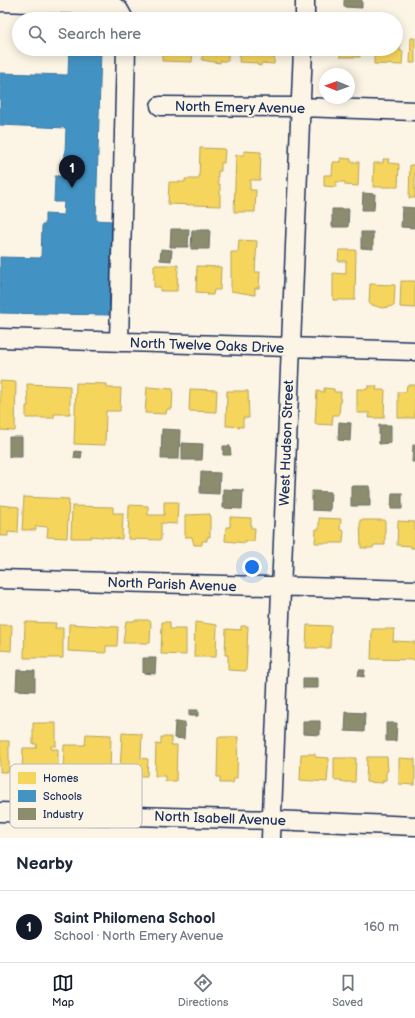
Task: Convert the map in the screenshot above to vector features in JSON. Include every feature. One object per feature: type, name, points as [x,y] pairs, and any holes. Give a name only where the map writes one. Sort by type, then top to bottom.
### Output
[{"type":"street","points":[[305,12],[306,0]]},
{"type":"street","points":[[0,2],[113,6],[120,12]]},
{"type":"street","points":[[119,342],[126,56]]},
{"type":"street","name":"West Hudson Street","points":[[271,838],[280,587],[304,56]]},
{"type":"street","name":"North Emery Avenue","points":[[160,106],[301,107],[415,112]]},
{"type":"street","name":"North Twelve Oaks Drive","points":[[0,338],[415,351]]},
{"type":"street","name":"North Parish Avenue","points":[[0,579],[415,590]]},
{"type":"street","name":"North Isabell Avenue","points":[[0,812],[10,812]]},
{"type":"street","name":"North Isabell Avenue","points":[[142,816],[415,826]]},
{"type":"building: Homes","points":[[411,38],[415,38],[415,63],[410,63]]},
{"type":"building: Homes","points":[[162,56],[192,56],[192,62],[162,61]]},
{"type":"building: Homes","points":[[202,56],[228,56],[228,61],[220,61],[220,63],[202,60]]},
{"type":"building: Homes","points":[[239,56],[275,56],[274,64],[261,63],[261,66],[257,65],[257,63],[239,62]]},
{"type":"building: Homes","points":[[340,56],[360,56],[360,57]]},
{"type":"building: Homes","points":[[374,56],[403,56],[402,65],[374,64]]},
{"type":"building: Homes","points":[[200,148],[225,149],[224,163],[221,163],[221,171],[218,171],[218,184],[220,184],[220,206],[168,204],[169,182],[185,182],[185,179],[199,179]]},
{"type":"building: Homes","points":[[244,151],[261,152],[260,180],[250,180],[250,190],[256,190],[255,212],[234,212],[236,155],[244,155]]},
{"type":"building: Homes","points":[[341,158],[351,159],[351,162],[359,162],[358,186],[345,185],[345,182],[336,182],[336,187],[324,186],[324,175],[332,175],[333,162],[341,162]]},
{"type":"building: Homes","points":[[383,159],[389,159],[388,163],[399,164],[398,187],[373,187],[374,163],[383,163]]},
{"type":"building: Homes","points":[[410,165],[415,165],[415,198],[409,198]]},
{"type":"building: Homes","points":[[239,240],[257,241],[255,272],[260,272],[259,288],[255,288],[255,295],[231,291],[231,252],[238,252]]},
{"type":"building: Homes","points":[[339,250],[356,250],[355,300],[333,300],[333,273],[346,274],[346,261],[338,261]]},
{"type":"building: Homes","points":[[154,265],[178,265],[177,291],[160,291],[160,287],[154,287]]},
{"type":"building: Homes","points":[[197,266],[221,267],[220,290],[214,290],[213,295],[196,292]]},
{"type":"building: Homes","points":[[401,281],[415,281],[415,308],[400,307]]},
{"type":"building: Homes","points":[[370,284],[395,285],[394,306],[382,308],[369,304]]},
{"type":"building: Homes","points":[[0,381],[16,382],[15,431],[0,430]]},
{"type":"building: Homes","points":[[76,383],[107,384],[107,388],[121,388],[120,411],[106,411],[105,445],[74,444]]},
{"type":"building: Homes","points":[[27,384],[70,386],[70,414],[54,414],[54,418],[26,418],[26,406],[28,406]]},
{"type":"building: Homes","points":[[407,385],[415,385],[415,418],[398,418],[398,392],[406,392]]},
{"type":"building: Homes","points":[[368,386],[377,386],[376,390],[385,390],[384,418],[369,418],[370,413],[357,413],[357,389],[368,389]]},
{"type":"building: Homes","points":[[147,387],[173,389],[172,409],[167,409],[166,414],[145,413]]},
{"type":"building: Homes","points":[[324,388],[334,389],[334,392],[341,392],[339,415],[333,415],[332,425],[315,424],[317,391],[324,392]]},
{"type":"building: Homes","points":[[190,389],[217,390],[216,412],[189,411]]},
{"type":"building: Homes","points":[[227,391],[248,391],[249,418],[243,418],[243,427],[226,426]]},
{"type":"building: Homes","points":[[24,497],[69,499],[67,538],[47,537],[48,527],[36,526],[36,530],[22,530]]},
{"type":"building: Homes","points":[[164,502],[178,502],[177,524],[161,523],[161,540],[128,539],[129,505],[148,506],[148,515],[164,515]]},
{"type":"building: Homes","points":[[0,505],[19,507],[18,533],[8,532],[8,536],[0,536]]},
{"type":"building: Homes","points":[[72,506],[113,507],[113,513],[123,513],[122,539],[91,536],[91,538],[71,538]]},
{"type":"building: Homes","points":[[210,514],[210,537],[207,537],[207,541],[202,541],[202,545],[194,545],[192,537],[185,537],[185,515]]},
{"type":"building: Homes","points":[[230,517],[251,518],[251,528],[255,528],[254,541],[245,541],[245,543],[225,541],[226,527],[230,527]]},
{"type":"building: Homes","points":[[319,518],[341,519],[340,530],[344,530],[343,543],[315,543],[316,529],[319,529]]},
{"type":"building: Homes","points":[[360,520],[385,520],[385,545],[374,545],[373,548],[361,548]]},
{"type":"building: Homes","points":[[398,521],[415,522],[415,548],[411,548],[411,546],[397,545]]},
{"type":"building: Homes","points":[[148,620],[151,622],[150,643],[123,643],[126,621]]},
{"type":"building: Homes","points":[[25,622],[56,623],[55,628],[63,628],[63,658],[24,658]]},
{"type":"building: Homes","points":[[162,622],[170,622],[170,629],[186,629],[186,655],[161,654]]},
{"type":"building: Homes","points":[[195,622],[217,625],[216,657],[194,657]]},
{"type":"building: Homes","points":[[69,624],[118,627],[117,646],[106,646],[106,653],[68,651]]},
{"type":"building: Homes","points":[[0,625],[12,625],[11,651],[0,650]]},
{"type":"building: Homes","points":[[307,625],[331,626],[330,648],[306,648]]},
{"type":"building: Homes","points":[[241,626],[248,626],[246,671],[228,670],[228,655],[225,655],[226,629],[241,630]]},
{"type":"building: Homes","points":[[372,629],[394,629],[393,641],[415,642],[415,660],[371,659]]},
{"type":"building: Homes","points":[[33,723],[56,723],[56,746],[51,746],[51,749],[58,749],[58,764],[22,764],[23,748],[36,748],[37,744],[33,744]]},
{"type":"building: Homes","points":[[122,733],[142,734],[141,758],[148,759],[147,776],[142,776],[142,764],[120,764]]},
{"type":"building: Homes","points":[[86,734],[111,735],[110,764],[63,764],[64,745],[85,745]]},
{"type":"building: Homes","points":[[161,737],[171,737],[171,745],[177,745],[176,781],[165,781],[165,776],[155,776],[156,744],[161,745]]},
{"type":"building: Homes","points":[[218,737],[238,737],[237,778],[234,778],[233,783],[220,783],[220,777],[217,777]]},
{"type":"building: Homes","points":[[0,741],[9,741],[9,772],[0,772]]},
{"type":"building: Homes","points":[[301,754],[315,754],[315,757],[329,758],[327,782],[300,780]]},
{"type":"building: Homes","points":[[367,757],[387,757],[388,771],[386,772],[386,780],[383,780],[383,783],[366,782]]},
{"type":"building: Homes","points":[[334,758],[356,758],[355,782],[341,782],[342,780],[334,780]]},
{"type":"building: Homes","points":[[399,758],[415,759],[415,785],[399,784]]},
{"type":"building: Schools","points":[[69,56],[101,56],[96,220],[112,221],[109,315],[0,313],[0,257],[41,258],[42,225],[45,225],[45,214],[63,215],[64,202],[54,202],[55,176],[64,176],[66,128],[0,125],[0,73],[68,75]]},
{"type":"building: Industry","points":[[344,0],[362,0],[362,8],[344,7]]},
{"type":"building: Industry","points":[[363,193],[375,194],[374,210],[362,210]]},
{"type":"building: Industry","points":[[402,207],[415,208],[415,228],[401,227]]},
{"type":"building: Industry","points":[[332,209],[349,209],[348,227],[332,227]]},
{"type":"building: Industry","points":[[171,229],[189,229],[188,247],[170,247]]},
{"type":"building: Industry","points":[[192,230],[210,230],[209,249],[191,249]]},
{"type":"building: Industry","points":[[361,232],[373,232],[373,249],[361,248]]},
{"type":"building: Industry","points":[[161,249],[172,250],[171,261],[160,260]]},
{"type":"building: Industry","points":[[339,422],[351,423],[350,441],[338,440]]},
{"type":"building: Industry","points":[[379,425],[391,425],[391,443],[379,444]]},
{"type":"building: Industry","points":[[162,429],[180,430],[179,459],[161,459]]},
{"type":"building: Industry","points":[[9,437],[22,437],[22,457],[9,457]]},
{"type":"building: Industry","points":[[182,443],[203,444],[202,460],[182,460]]},
{"type":"building: Industry","points":[[413,445],[415,445],[415,462],[412,462]]},
{"type":"building: Industry","points":[[223,446],[230,446],[231,455],[223,455]]},
{"type":"building: Industry","points":[[75,451],[82,452],[81,459],[74,458]]},
{"type":"building: Industry","points":[[201,472],[220,473],[219,494],[200,493]]},
{"type":"building: Industry","points":[[351,486],[370,486],[370,506],[351,506]]},
{"type":"building: Industry","points":[[223,489],[243,490],[242,509],[223,508]]},
{"type":"building: Industry","points":[[312,491],[331,492],[330,511],[312,510]]},
{"type":"building: Industry","points":[[392,493],[402,493],[402,509],[391,509]]},
{"type":"building: Industry","points":[[143,658],[156,658],[155,674],[143,673]]},
{"type":"building: Industry","points":[[17,670],[35,671],[35,691],[16,690]]},
{"type":"building: Industry","points":[[359,670],[365,670],[364,677],[358,676]]},
{"type":"building: Industry","points":[[303,678],[318,678],[318,688],[303,688]]},
{"type":"building: Industry","points":[[189,710],[198,710],[198,716],[189,716]]},
{"type":"building: Industry","points":[[346,712],[365,713],[364,732],[345,731]]},
{"type":"building: Industry","points":[[303,721],[320,721],[320,735],[303,734]]},
{"type":"building: Industry","points":[[175,722],[185,722],[184,739],[174,738]]},
{"type":"building: Industry","points":[[386,723],[397,723],[396,741],[386,741]]},
{"type":"place","name":"Saint Philomena School","points":[[72,188]]}]
